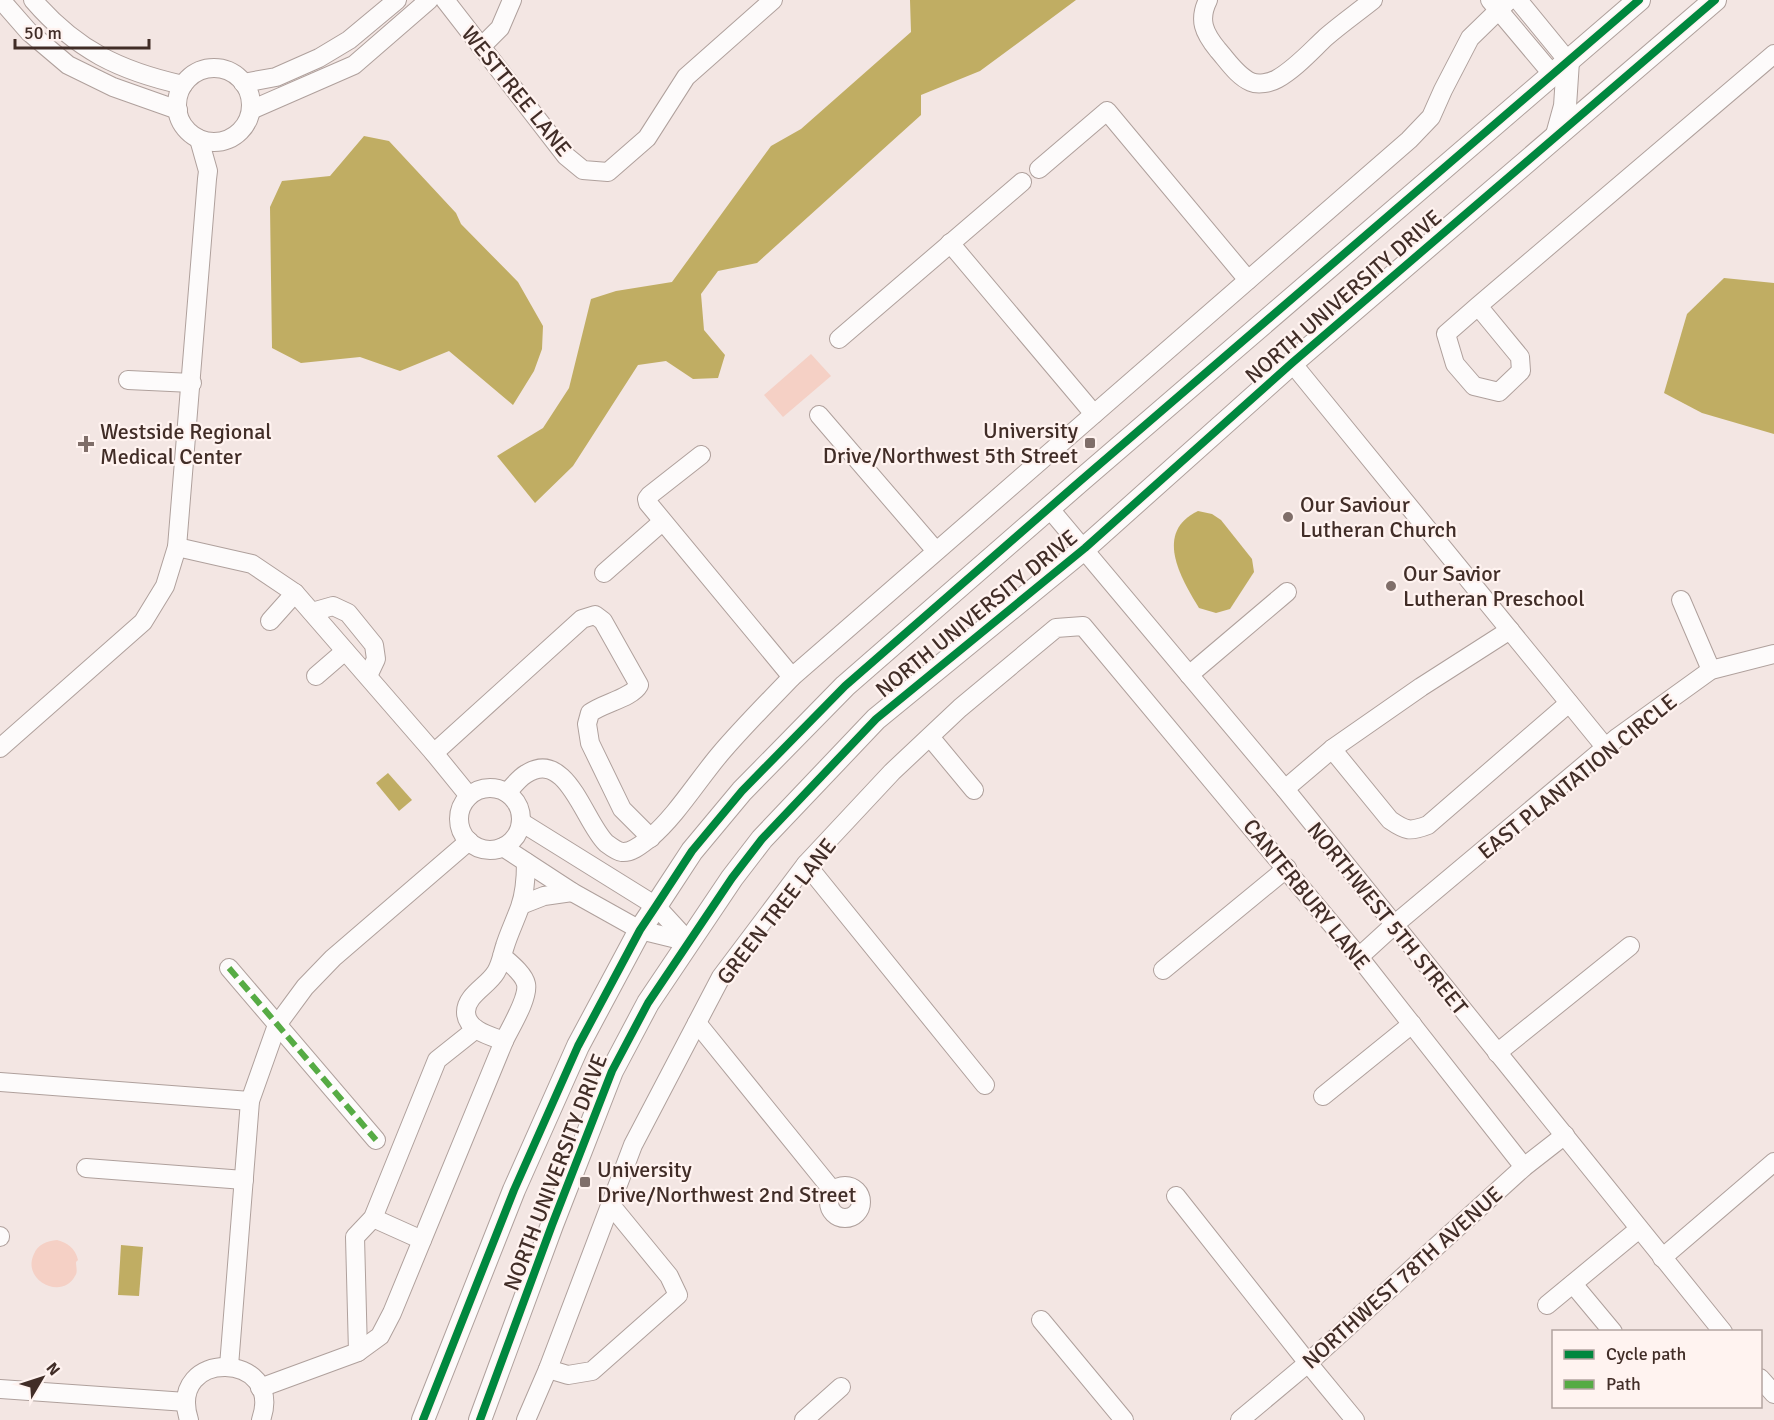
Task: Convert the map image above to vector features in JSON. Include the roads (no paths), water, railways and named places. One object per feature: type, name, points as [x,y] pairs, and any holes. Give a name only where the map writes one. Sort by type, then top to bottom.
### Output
[{"type":"main road","name":"NORTH UNIVERSITY DRIVE","points":[[423,1420],[519,1180],[578,1046],[640,930],[692,851],[742,791],[845,686],[1639,0]]},
{"type":"main road","name":"NORTH UNIVERSITY DRIVE","points":[[480,1420],[612,1071],[648,1003],[732,878],[762,839],[876,719],[1084,548],[1292,363],[1714,0]]},
{"type":"main road","points":[[1557,135],[1565,106],[1560,68]]},
{"type":"street","points":[[1,0],[29,32],[68,65],[113,87],[178,110]]},
{"type":"street","points":[[33,0],[46,15],[83,46],[122,68],[154,79],[183,85]]},
{"type":"street","points":[[243,83],[276,77],[319,58],[349,40],[397,0]]},
{"type":"street","points":[[251,110],[354,65],[429,0]]},
{"type":"street","name":"WESTTREE LANE","points":[[445,0],[566,156],[584,170],[608,172],[647,138],[686,77],[773,0]]},
{"type":"street","points":[[481,47],[500,28],[512,0]]},
{"type":"street","points":[[1208,0],[1203,10],[1205,32],[1239,74],[1252,83],[1277,80],[1340,25],[1374,0]]},
{"type":"street","points":[[1518,0],[1560,68]]},
{"type":"street","points":[[507,793],[527,773],[542,768],[556,771],[567,781],[601,837],[611,847],[622,852],[635,849],[651,838],[720,753],[792,677],[1409,140],[1431,117],[1470,38],[1499,3],[1560,68]]},
{"type":"street","points":[[1478,306],[1520,357],[1521,371],[1499,392],[1474,386],[1455,364],[1446,334],[1478,306],[1774,54]]},
{"type":"street","points":[[212,68],[235,75],[243,83],[251,100],[251,110],[243,128],[236,135],[218,142],[199,138],[189,131],[182,122],[178,110],[177,102],[183,85],[201,70],[212,68]]},
{"type":"street","points":[[1039,169],[1107,111],[1248,280]]},
{"type":"street","points":[[0,748],[143,622],[165,586],[177,547],[192,383],[208,171],[199,138]]},
{"type":"street","points":[[208,171],[227,140]]},
{"type":"street","points":[[839,339],[1022,182]]},
{"type":"street","points":[[950,243],[1094,414]]},
{"type":"street","points":[[1292,363],[1606,747]]},
{"type":"street","points":[[128,380],[192,383]]},
{"type":"street","points":[[819,415],[936,551]]},
{"type":"street","points":[[701,454],[647,499],[648,503],[792,677]]},
{"type":"street","name":"NORTHWEST 5TH STREET","points":[[1049,508],[1285,789],[1721,1330]]},
{"type":"street","points":[[604,573],[662,522]]},
{"type":"street","points":[[177,547],[252,564],[295,593],[469,796]]},
{"type":"street","points":[[1189,675],[1287,592]]},
{"type":"street","points":[[270,621],[295,593]]},
{"type":"street","points":[[1681,600],[1711,670]]},
{"type":"street","points":[[312,612],[333,606],[348,613],[374,645],[376,659],[368,676]]},
{"type":"street","points":[[434,753],[582,618],[595,615],[603,621],[639,685],[636,692],[590,713],[587,724],[590,743],[622,809],[651,838]]},
{"type":"street","name":"GREEN TREE LANE","points":[[526,1420],[548,1369],[633,1145],[721,977],[806,864],[892,772],[960,708],[1056,628],[1083,626]]},
{"type":"street","name":"CANTERBURY LANE","points":[[1083,626],[1287,868],[1524,1167]]},
{"type":"street","points":[[1285,789],[1332,749],[1421,687],[1510,630]]},
{"type":"street","points":[[316,676],[345,651]]},
{"type":"street","name":"EAST PLANTATION CIRCLE","points":[[1359,957],[1606,747],[1711,670],[1774,654]]},
{"type":"street","points":[[1332,749],[1390,820],[1400,827],[1414,831],[1428,825],[1569,703]]},
{"type":"street","points":[[930,736],[974,790]]},
{"type":"street","points":[[488,788],[507,793],[518,805],[521,822],[516,837],[503,848],[485,850],[469,842],[459,819],[469,796],[488,788]]},
{"type":"street","points":[[521,822],[656,906],[689,942]]},
{"type":"street","points":[[229,1366],[250,1101],[277,1025],[305,987],[333,958],[469,842]]},
{"type":"street","points":[[503,848],[572,892],[640,930],[689,942]]},
{"type":"street","points":[[504,1041],[476,1029],[467,1018],[467,1006],[470,1000],[492,980],[498,970],[520,905],[526,879],[526,862]]},
{"type":"street","points":[[806,864],[986,1085]]},
{"type":"street","points":[[1163,970],[1287,868]]},
{"type":"street","points":[[520,905],[544,896],[572,892]]},
{"type":"street","points":[[1497,1053],[1630,946]]},
{"type":"street","points":[[260,1388],[358,1352],[380,1336],[392,1313],[504,1041],[526,994],[526,983],[519,972],[502,956]]},
{"type":"street","points":[[229,968],[376,1140]]},
{"type":"street","points":[[697,1023],[833,1191]]},
{"type":"street","points":[[1323,1096],[1412,1024]]},
{"type":"street","points":[[358,1352],[355,1237],[373,1218],[437,1060],[476,1029]]},
{"type":"street","points":[[0,1082],[250,1101]]},
{"type":"street","name":"NORTHWEST 78TH AVENUE","points":[[1240,1420],[1308,1363],[1524,1167],[1565,1135]]},
{"type":"street","points":[[1662,1258],[1774,1162]]},
{"type":"street","points":[[86,1168],[244,1180]]},
{"type":"street","points":[[1176,1197],[1355,1420]]},
{"type":"street","points":[[548,1369],[568,1375],[592,1371],[678,1295],[669,1276],[610,1204]]},
{"type":"street","points":[[373,1218],[422,1240]]},
{"type":"street","points":[[1547,1305],[1639,1229]]},
{"type":"street","points":[[1573,1284],[1611,1330]]},
{"type":"street","points":[[1041,1320],[1124,1420]]},
{"type":"street","points":[[189,1420],[186,1402],[189,1389],[195,1379],[205,1371],[217,1366],[229,1366],[253,1377],[264,1400],[266,1418]]},
{"type":"street","points":[[1762,1379],[1774,1394]]},
{"type":"street","points":[[804,1420],[841,1387]]},
{"type":"street","points":[[0,1389],[186,1402]]},
{"type":"place","name":"University Drive/Northwest 5th Street","points":[[1090,443]]},
{"type":"place","name":"Westside Regional Medical Center","points":[[86,444]]},
{"type":"place","name":"Our Saviour Lutheran Church","points":[[1288,517]]},
{"type":"place","name":"Our Savior Lutheran Preschool","points":[[1391,586]]},
{"type":"place","name":"University Drive/Northwest 2nd Street","points":[[585,1182]]}]
